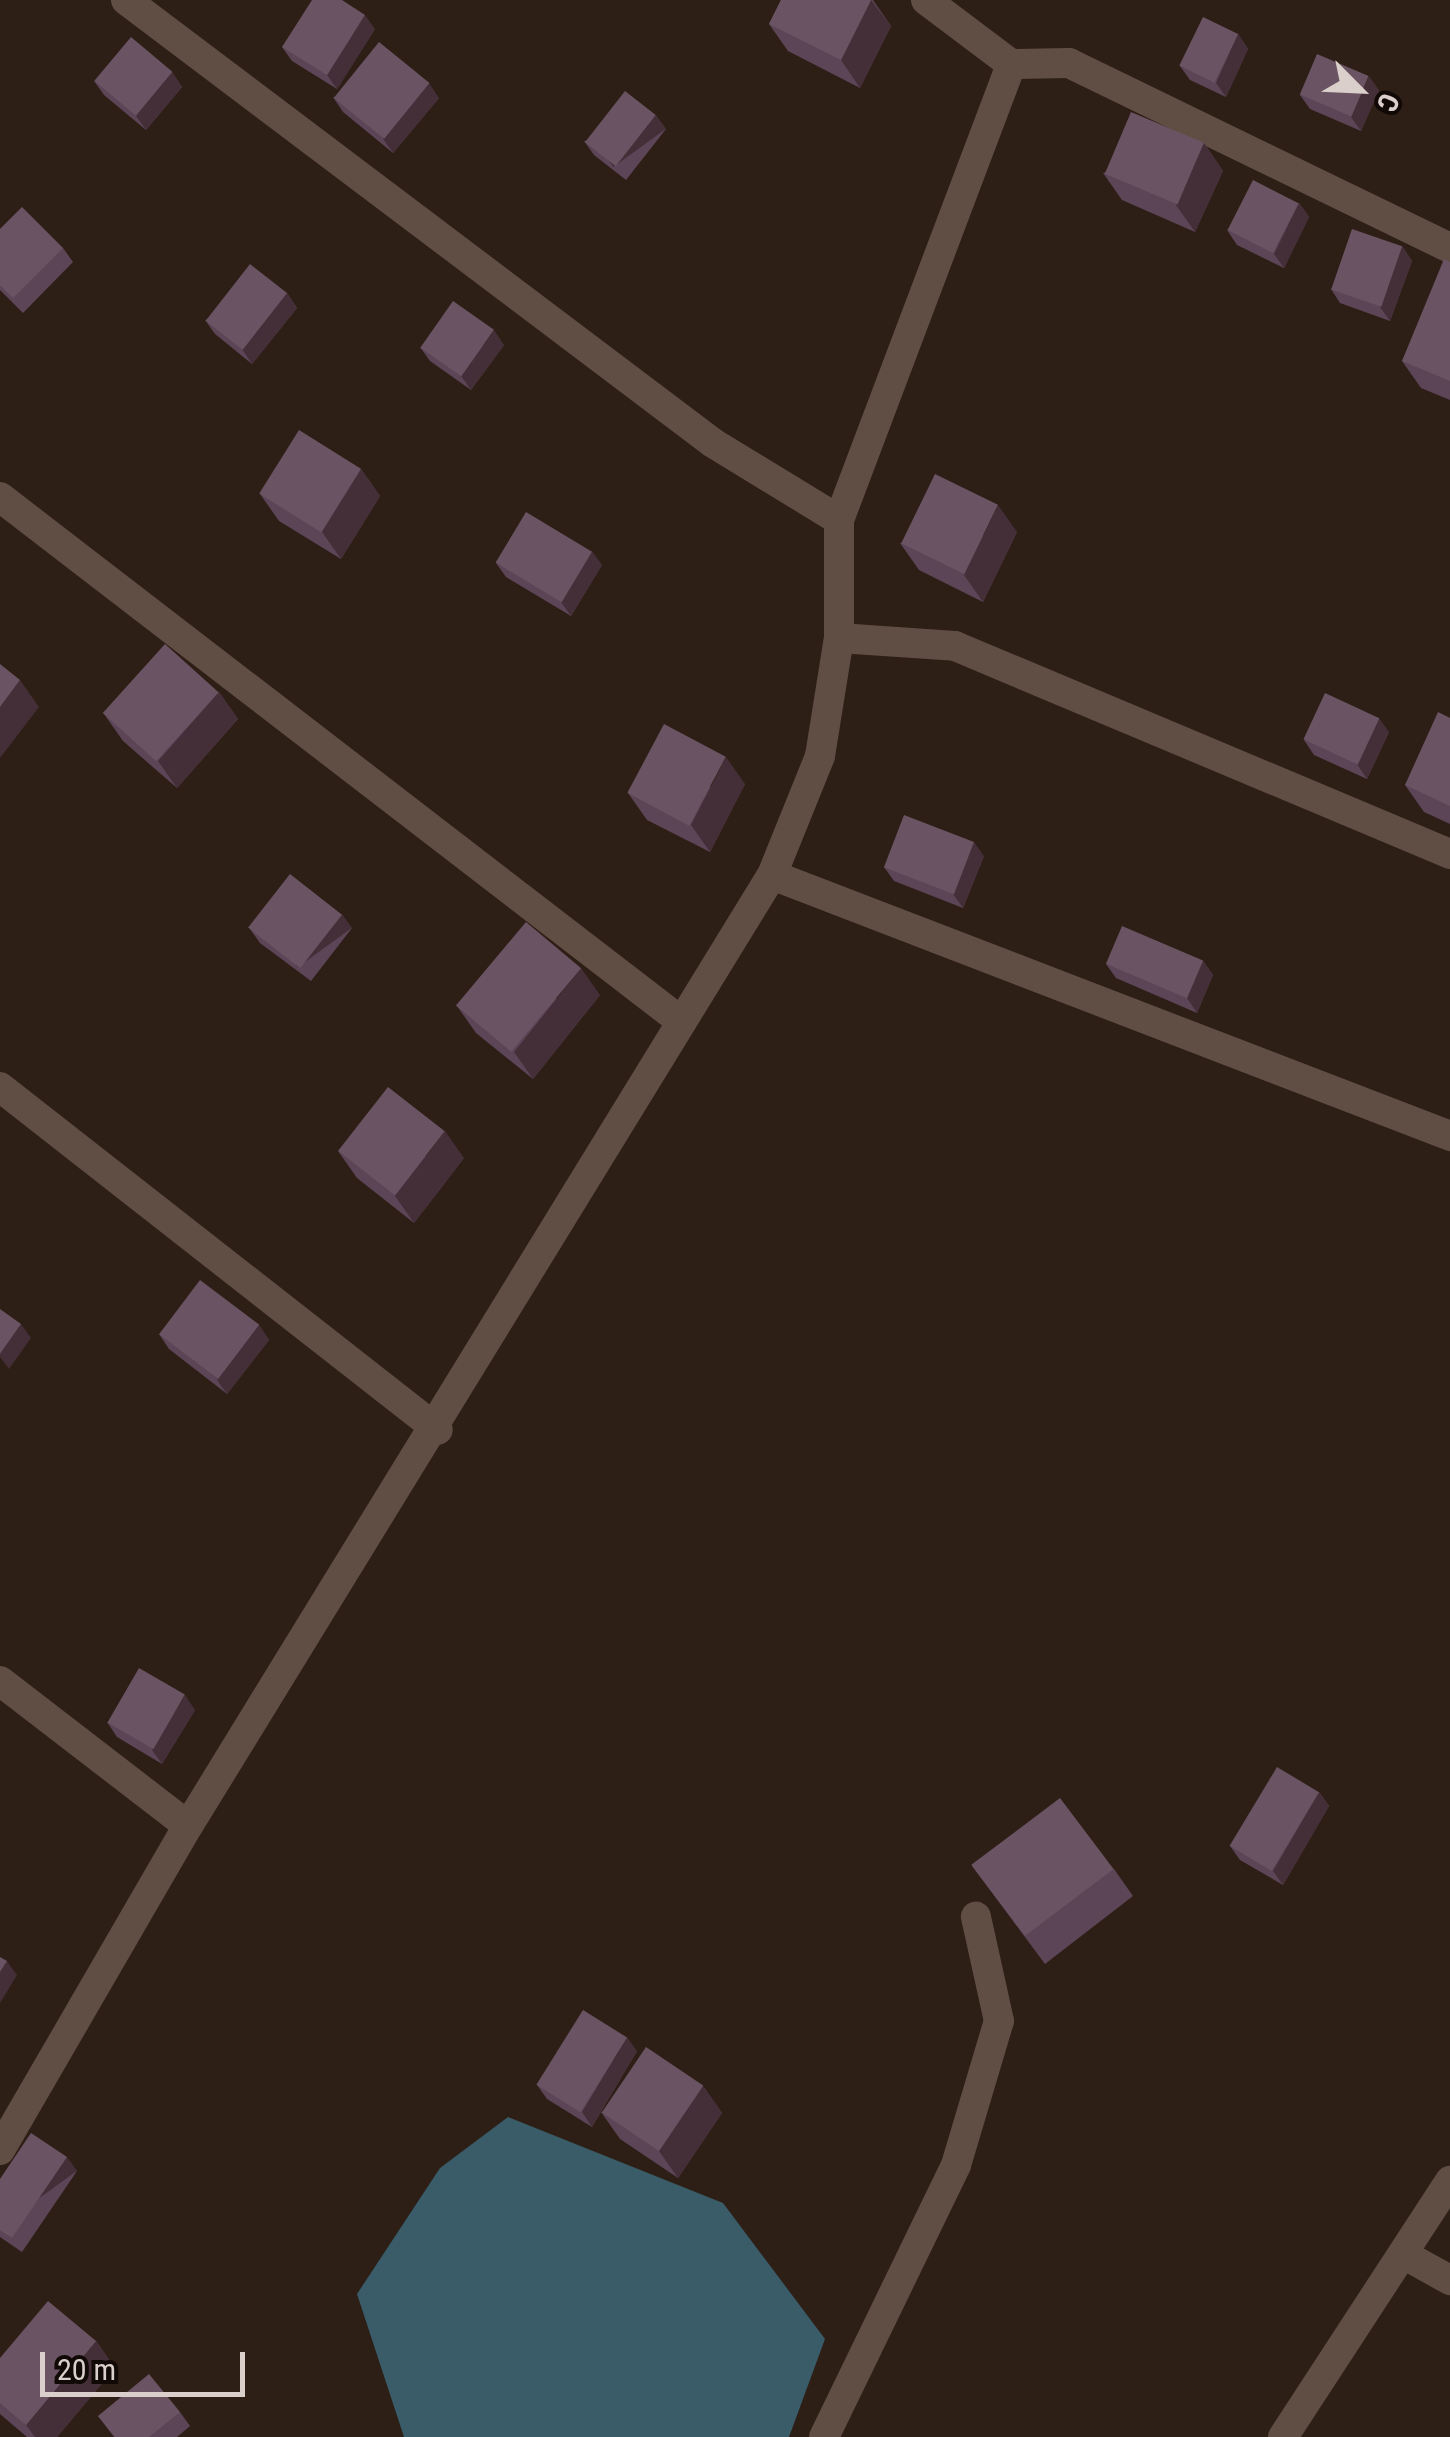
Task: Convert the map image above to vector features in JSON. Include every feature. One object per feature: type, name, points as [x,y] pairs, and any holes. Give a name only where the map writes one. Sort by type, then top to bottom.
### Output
[{"type":"street","points":[[126,0],[712,443],[839,520]]},
{"type":"street","points":[[926,0],[1011,64],[1069,62],[1450,248]]},
{"type":"street","points":[[0,2150],[188,1826],[438,1430],[678,1019],[772,875],[820,756],[839,638],[839,520],[1011,64]]},
{"type":"street","points":[[0,497],[678,1019]]},
{"type":"street","points":[[839,638],[955,646],[1450,854]]},
{"type":"street","points":[[772,875],[1450,1136]]},
{"type":"street","points":[[0,1087],[438,1430]]},
{"type":"street","points":[[0,1681],[188,1826]]},
{"type":"street","points":[[824,2437],[956,2165],[994,2039],[999,2021],[976,1917]]},
{"type":"street","points":[[1283,2437],[1450,2181]]},
{"type":"street","points":[[1402,2254],[1450,2280]]},
{"type":"water","points":[[508,2117],[723,2203],[825,2339],[789,2437],[404,2437],[357,2294],[440,2168]]},
{"type":"building","points":[[312,0],[342,0],[365,15],[327,75],[282,47]]},
{"type":"building","points":[[781,0],[871,0],[841,60],[769,24]]},
{"type":"building","points":[[1203,17],[1238,34],[1214,83],[1179,66]]},
{"type":"building","points":[[131,37],[172,72],[136,115],[94,81]]},
{"type":"building","points":[[379,42],[430,83],[384,139],[334,98]]},
{"type":"building","points":[[1317,54],[1369,76],[1351,116],[1300,95]]},
{"type":"building","points":[[625,91],[656,115],[616,166],[585,142]]},
{"type":"building","points":[[1131,112],[1204,143],[1178,205],[1105,174]]},
{"type":"building","points":[[1253,180],[1298,203],[1273,253],[1228,230]]},
{"type":"building","points":[[22,207],[63,248],[13,298],[0,285],[0,229]]},
{"type":"building","points":[[1352,229],[1402,246],[1381,307],[1331,290]]},
{"type":"building","points":[[1444,259],[1450,262],[1450,381],[1402,361]]},
{"type":"building","points":[[250,264],[287,293],[243,350],[206,321]]},
{"type":"building","points":[[453,301],[494,330],[461,376],[420,348]]},
{"type":"building","points":[[299,430],[361,469],[321,532],[259,494]]},
{"type":"building","points":[[935,474],[998,505],[964,574],[901,543]]},
{"type":"building","points":[[526,512],[592,552],[562,602],[496,563]]},
{"type":"building","points":[[165,644],[219,692],[156,761],[103,713]]},
{"type":"building","points":[[0,664],[20,680],[0,707]]},
{"type":"building","points":[[1325,693],[1379,718],[1358,765],[1303,739]]},
{"type":"building","points":[[1438,712],[1450,718],[1450,806],[1405,785]]},
{"type":"building","points":[[664,724],[726,757],[689,826],[627,793]]},
{"type":"building","points":[[904,815],[974,842],[954,894],[884,867]]},
{"type":"building","points":[[290,874],[342,915],[300,968],[248,928]]},
{"type":"building","points":[[526,922],[581,968],[511,1052],[456,1005]]},
{"type":"building","points":[[1122,926],[1203,960],[1187,998],[1106,964]]},
{"type":"building","points":[[388,1087],[445,1131],[395,1195],[338,1151]]},
{"type":"building","points":[[200,1280],[259,1325],[218,1379],[159,1334]]},
{"type":"building","points":[[0,1309],[21,1324],[0,1354]]},
{"type":"building","points":[[139,1668],[185,1694],[153,1749],[108,1723]]},
{"type":"building","points":[[1277,1767],[1319,1792],[1272,1871],[1230,1846]]},
{"type":"building","points":[[1060,1798],[1114,1869],[1025,1936],[971,1865]]},
{"type":"building","points":[[583,2010],[627,2038],[580,2112],[536,2085]]},
{"type":"building","points":[[646,2047],[703,2086],[659,2151],[602,2112]]},
{"type":"building","points":[[31,2133],[67,2157],[12,2238],[0,2230],[0,2179]]},
{"type":"building","points":[[48,2301],[96,2341],[26,2425],[0,2403],[0,2358]]},
{"type":"building","points":[[149,2374],[180,2412],[149,2437],[115,2437],[98,2416]]}]
